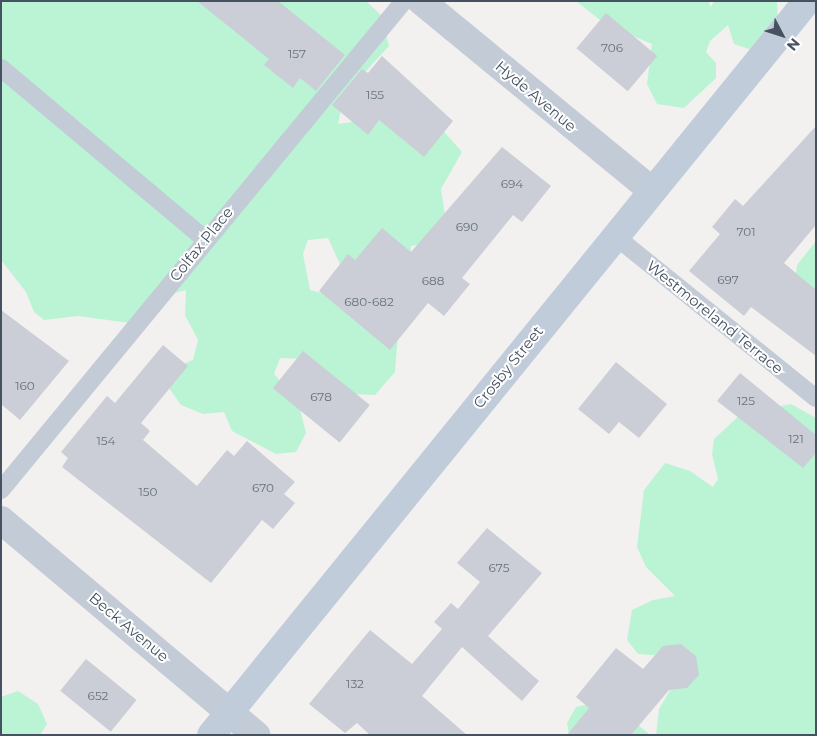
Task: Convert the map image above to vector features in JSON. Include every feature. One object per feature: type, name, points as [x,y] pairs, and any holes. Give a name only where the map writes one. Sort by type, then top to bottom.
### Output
[{"type":"street","name":"Hyde Avenue","points":[[421,1],[652,190]]},
{"type":"street","name":"Crosby Street","points":[[211,735],[807,1]]},
{"type":"street","name":"Beck Avenue","points":[[1,520],[256,735]]},
{"type":"lane","name":"Colfax Place","points":[[1,490],[205,239],[404,1]]},
{"type":"lane","points":[[1,68],[205,239]]},
{"type":"lane","name":"Westmoreland Terrace","points":[[615,236],[816,398]]},
{"type":"green space","points":[[1,1],[366,1],[381,15],[389,46],[344,95],[338,124],[366,120],[385,100],[440,127],[462,152],[441,189],[446,222],[434,242],[411,246],[409,280],[349,284],[328,238],[308,240],[303,254],[310,290],[333,296],[398,335],[395,372],[375,395],[350,394],[305,359],[280,358],[274,374],[298,401],[306,433],[296,452],[276,454],[232,431],[224,412],[203,414],[181,405],[164,381],[174,367],[193,360],[198,340],[185,315],[186,290],[167,295],[130,323],[78,316],[44,320],[34,312],[26,292],[1,260]]},
{"type":"green space","points":[[576,1],[708,1],[711,7],[714,1],[777,1],[778,25],[752,50],[734,44],[728,25],[710,41],[706,52],[716,63],[716,78],[684,108],[657,104],[647,84],[652,44],[605,24]]},
{"type":"green space","points":[[816,241],[816,320],[795,282],[797,265]]},
{"type":"green space","points":[[791,404],[816,418],[816,735],[656,735],[659,709],[679,675],[665,656],[638,654],[627,640],[632,610],[653,600],[675,596],[646,567],[637,547],[644,490],[665,463],[690,471],[713,487],[718,479],[712,454],[714,439],[741,414]]},
{"type":"green space","points":[[18,691],[38,704],[47,724],[40,735],[1,735],[1,697]]},
{"type":"green space","points":[[603,701],[629,717],[650,735],[569,735],[567,723],[576,707]]},
{"type":"building","points":[[197,1],[278,1],[345,55],[316,91],[300,78],[293,88],[264,65],[269,59]]},
{"type":"building","points":[[606,13],[657,56],[628,91],[576,48]]},
{"type":"building","points":[[382,56],[453,121],[424,157],[379,120],[368,135],[332,105],[362,69],[368,73]]},
{"type":"building","points":[[816,126],[816,225],[784,263],[816,290],[816,356],[751,307],[744,316],[689,271],[720,234],[712,227],[735,199],[743,206]]},
{"type":"building","points":[[502,147],[551,186],[522,222],[513,215],[462,278],[470,284],[444,316],[428,303],[390,350],[319,291],[348,254],[355,260],[382,228],[411,252]]},
{"type":"building","points":[[1,310],[69,361],[20,420],[1,404]]},
{"type":"building","points":[[163,345],[188,366],[141,423],[150,431],[143,440],[197,486],[227,450],[234,456],[247,441],[295,482],[284,494],[295,503],[273,529],[262,520],[211,583],[62,467],[68,458],[61,452],[107,396],[115,403]]},
{"type":"building","points":[[303,351],[370,405],[340,442],[273,388]]},
{"type":"building","points":[[616,362],[667,404],[639,438],[619,422],[609,434],[578,409]]},
{"type":"building","points":[[740,373],[816,435],[816,453],[803,468],[717,401]]},
{"type":"building","points":[[487,528],[542,573],[488,636],[539,681],[522,701],[462,647],[422,696],[467,735],[370,735],[357,723],[345,733],[309,704],[370,630],[412,664],[442,629],[434,622],[451,603],[458,609],[480,582],[457,563]]},
{"type":"building","points":[[681,644],[696,656],[699,675],[687,688],[669,690],[631,735],[567,735],[589,708],[576,697],[616,648],[643,669],[663,646]]},
{"type":"building","points":[[86,659],[137,700],[111,732],[60,691]]}]
